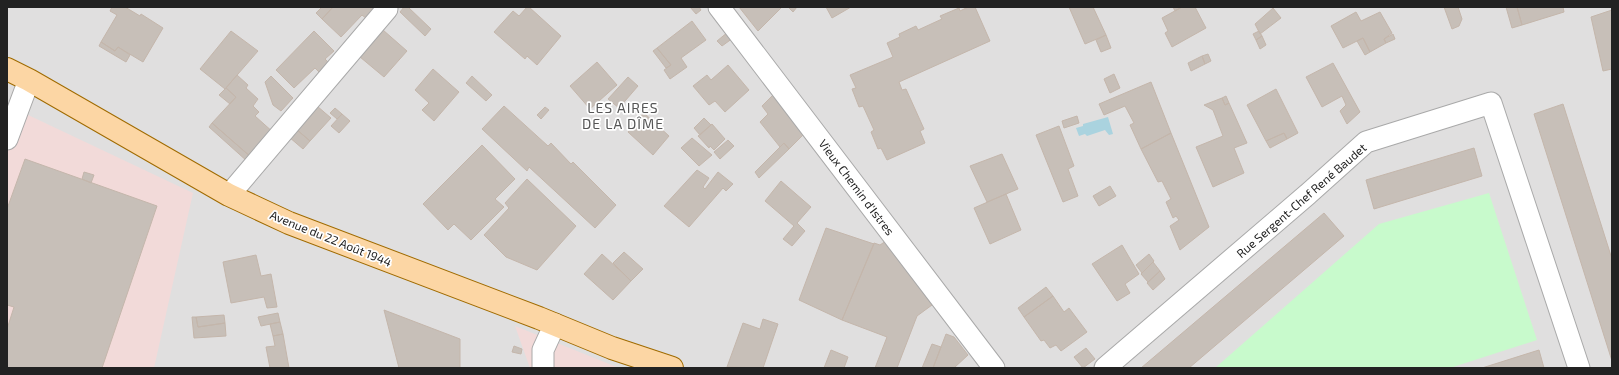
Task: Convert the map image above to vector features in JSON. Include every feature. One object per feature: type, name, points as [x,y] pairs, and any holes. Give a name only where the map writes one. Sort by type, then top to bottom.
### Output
[{"type":"main road","name":"Avenue du 22 Août 1944","points":[[7,69],[29,80],[229,194],[289,223],[555,324],[612,348],[672,368]]},
{"type":"street","name":"Vieux Chemin d'Istres","points":[[719,7],[994,368]]},
{"type":"street","points":[[229,194],[387,9]]},
{"type":"street","points":[[7,139],[29,80]]},
{"type":"street","name":"Rue Sergent-Chef René Baudet","points":[[1105,368],[1308,194],[1366,142],[1491,103],[1579,368]]},
{"type":"street","points":[[544,368],[543,350],[555,324]]},
{"type":"shaded area","points":[[7,7],[1612,7],[1612,368],[7,368]]},
{"type":"shaded area","points":[[7,105],[193,193],[154,368],[7,368]]},
{"type":"shaded area","points":[[515,326],[619,368],[530,368]]},
{"type":"green space","points":[[1489,193],[1537,340],[1450,368],[1215,368],[1379,224]]},
{"type":"water","points":[[1108,117],[1113,134],[1109,135],[1105,130],[1087,136],[1085,134],[1079,136],[1076,128],[1083,126],[1083,124]]},
{"type":"building","points":[[112,7],[125,7],[140,16],[141,14],[163,28],[143,62],[118,47],[115,51],[101,42],[117,15],[110,11]]},
{"type":"building","points":[[322,7],[333,7],[322,19],[316,13]]},
{"type":"building","points":[[333,7],[373,7],[376,9],[367,19],[362,15],[341,37],[322,19]]},
{"type":"building","points":[[404,7],[408,7],[431,29],[425,36],[400,12]]},
{"type":"building","points":[[527,7],[529,7],[561,36],[537,65],[527,56],[525,59],[494,32],[513,11],[519,16]]},
{"type":"building","points":[[690,7],[699,7],[701,10],[696,14]]},
{"type":"building","points":[[739,7],[782,7],[758,31]]},
{"type":"building","points":[[788,7],[797,7],[793,12]]},
{"type":"building","points":[[826,7],[851,7],[832,18]]},
{"type":"building","points":[[968,7],[975,7],[990,41],[899,82],[902,90],[906,89],[924,129],[920,131],[925,143],[887,160],[881,148],[878,149],[871,132],[874,130],[863,106],[859,107],[852,89],[856,88],[850,75],[893,57],[887,43],[900,37],[899,34],[916,26],[918,30],[942,19],[940,16],[959,8],[960,11]]},
{"type":"building","points":[[1069,7],[1093,7],[1106,35],[1085,44]]},
{"type":"building","points":[[1173,7],[1182,7],[1175,11]]},
{"type":"building","points":[[1182,7],[1195,7],[1206,28],[1172,47],[1165,33],[1168,31],[1162,18]]},
{"type":"building","points":[[1444,7],[1458,7],[1462,19],[1459,26],[1452,29]]},
{"type":"building","points":[[1506,7],[1517,7],[1522,25],[1512,28]]},
{"type":"building","points":[[1517,7],[1563,7],[1564,12],[1522,25]]},
{"type":"building","points":[[1273,8],[1281,18],[1260,34],[1255,24]]},
{"type":"building","points":[[1612,10],[1612,69],[1603,71],[1591,17]]},
{"type":"building","points":[[1356,12],[1361,21],[1380,12],[1392,33],[1384,39],[1386,43],[1370,52],[1363,38],[1343,48],[1331,26]]},
{"type":"building","points":[[692,21],[706,40],[681,58],[687,67],[670,79],[664,70],[671,65],[657,48]]},
{"type":"building","points":[[383,30],[407,51],[384,77],[360,57]]},
{"type":"building","points":[[231,31],[258,51],[225,89],[200,69]]},
{"type":"building","points":[[314,31],[334,51],[325,59],[329,63],[319,72],[315,68],[294,88],[276,70]]},
{"type":"building","points":[[1259,31],[1262,36],[1256,40],[1253,34]]},
{"type":"building","points":[[728,32],[733,38],[722,46],[717,41]]},
{"type":"building","points":[[1393,34],[1395,39],[1386,43],[1384,39]]},
{"type":"building","points":[[1106,35],[1111,48],[1101,52],[1096,40]]},
{"type":"building","points":[[1262,36],[1266,45],[1260,49],[1256,40]]},
{"type":"building","points":[[1363,38],[1370,52],[1365,55],[1357,41]]},
{"type":"building","points":[[101,42],[115,51],[118,47],[130,55],[126,62],[99,46]]},
{"type":"building","points":[[657,48],[671,65],[666,68],[653,51]]},
{"type":"building","points":[[1208,54],[1211,61],[1205,64],[1202,56]]},
{"type":"building","points":[[1202,56],[1205,64],[1191,71],[1188,63]]},
{"type":"building","points":[[597,62],[617,85],[590,109],[570,86]]},
{"type":"building","points":[[1333,63],[1360,112],[1347,124],[1340,111],[1346,105],[1342,96],[1322,107],[1306,77]]},
{"type":"building","points":[[728,65],[749,90],[725,112],[715,101],[709,105],[693,86],[707,75],[711,80]]},
{"type":"building","points":[[433,69],[459,92],[434,121],[422,110],[429,103],[415,90]]},
{"type":"building","points":[[1114,74],[1120,88],[1110,93],[1104,79]]},
{"type":"building","points":[[237,75],[248,85],[246,88],[258,99],[253,106],[259,112],[255,116],[274,133],[252,158],[212,123],[236,97],[226,88]]},
{"type":"building","points":[[271,76],[293,98],[281,111],[273,105],[265,82]]},
{"type":"building","points":[[472,76],[492,95],[486,101],[466,83]]},
{"type":"building","points":[[628,77],[638,86],[619,108],[608,99]]},
{"type":"building","points":[[1151,82],[1171,133],[1141,149],[1130,125],[1134,123],[1125,106],[1104,115],[1099,104]]},
{"type":"building","points":[[226,88],[236,97],[230,104],[219,95]]},
{"type":"building","points":[[1276,89],[1298,133],[1287,139],[1284,133],[1266,141],[1247,105]]},
{"type":"building","points":[[775,93],[806,132],[789,149],[784,143],[780,147],[760,122],[768,114],[762,106]]},
{"type":"building","points":[[1226,96],[1229,103],[1225,105],[1222,98]]},
{"type":"building","points":[[1222,98],[1225,105],[1229,103],[1247,143],[1234,148],[1244,173],[1213,187],[1196,147],[1223,136],[1213,110],[1204,105]]},
{"type":"building","points":[[1563,104],[1612,259],[1612,361],[1534,114]]},
{"type":"building","points":[[317,106],[331,118],[310,141],[296,129]]},
{"type":"building","points":[[504,106],[548,146],[551,143],[571,164],[573,162],[616,205],[595,228],[529,167],[527,171],[482,129]]},
{"type":"building","points":[[545,107],[549,110],[541,119],[537,115]]},
{"type":"building","points":[[335,108],[342,114],[337,119],[330,113]]},
{"type":"building","points":[[644,113],[669,136],[653,155],[628,132]]},
{"type":"building","points":[[342,114],[350,121],[339,133],[331,126]]},
{"type":"building","points":[[1077,116],[1079,123],[1064,128],[1062,121]]},
{"type":"building","points":[[704,118],[711,125],[700,135],[694,128]]},
{"type":"building","points":[[212,123],[252,158],[248,162],[209,127]]},
{"type":"building","points":[[712,124],[725,139],[714,150],[710,146],[709,148],[698,136]]},
{"type":"building","points":[[1059,126],[1074,166],[1068,169],[1078,196],[1063,202],[1036,135]]},
{"type":"building","points":[[296,129],[310,141],[303,149],[289,137]]},
{"type":"building","points":[[1171,133],[1209,227],[1180,250],[1170,226],[1179,220],[1176,216],[1173,218],[1166,202],[1171,199],[1162,181],[1158,182],[1141,149]]},
{"type":"building","points":[[1284,133],[1287,139],[1270,148],[1266,141]]},
{"type":"building","points":[[692,138],[712,155],[699,166],[681,148]]},
{"type":"building","points":[[728,140],[734,146],[720,159],[714,152]]},
{"type":"building","points":[[784,143],[789,149],[759,178],[755,172]]},
{"type":"building","points":[[482,145],[515,179],[495,199],[504,207],[471,240],[454,224],[448,230],[423,204]]},
{"type":"building","points":[[1474,148],[1482,176],[1374,209],[1366,180]]},
{"type":"building","points":[[1002,154],[1018,189],[987,202],[970,166]]},
{"type":"building","points":[[25,159],[157,206],[102,368],[7,368],[7,329],[14,307],[7,305],[7,209]]},
{"type":"building","points":[[697,170],[709,178],[703,187],[705,189],[718,172],[733,184],[726,191],[723,188],[689,227],[664,206]]},
{"type":"building","points":[[84,172],[94,175],[91,183],[82,179]]},
{"type":"building","points":[[527,179],[576,226],[537,270],[506,257],[484,235],[509,208],[505,203]]},
{"type":"building","points":[[781,181],[811,207],[797,223],[805,231],[792,246],[783,239],[794,226],[765,201]]},
{"type":"building","points":[[1110,186],[1116,196],[1099,206],[1093,196]]},
{"type":"building","points":[[1006,194],[1021,230],[990,244],[974,208]]},
{"type":"building","points":[[1324,213],[1344,236],[1189,368],[1141,368]]},
{"type":"building","points":[[826,228],[874,244],[842,320],[799,300]]},
{"type":"building","points":[[886,241],[932,305],[917,316],[897,368],[875,368],[887,337],[842,320],[874,243],[880,245]]},
{"type":"building","points":[[1122,245],[1139,274],[1125,284],[1130,293],[1117,301],[1092,264]]},
{"type":"building","points":[[624,252],[643,269],[631,281],[613,263]]},
{"type":"building","points":[[602,254],[631,281],[613,300],[584,274]]},
{"type":"building","points":[[1149,254],[1154,261],[1142,273],[1136,265]]},
{"type":"building","points":[[256,255],[261,276],[271,274],[277,307],[267,308],[264,297],[231,303],[223,262]]},
{"type":"building","points":[[1153,262],[1160,271],[1148,282],[1141,274]]},
{"type":"building","points":[[1160,271],[1165,279],[1153,290],[1147,283]]},
{"type":"building","points":[[1046,287],[1053,296],[1024,317],[1018,308]]},
{"type":"building","points":[[1053,296],[1064,312],[1069,308],[1087,332],[1061,351],[1056,345],[1050,348],[1044,340],[1041,341],[1024,317]]},
{"type":"building","points":[[384,310],[460,339],[460,368],[399,368]]},
{"type":"building","points":[[278,313],[280,322],[261,326],[258,317]]},
{"type":"building","points":[[224,315],[225,323],[198,327],[196,317]]},
{"type":"building","points":[[192,317],[196,317],[198,327],[225,323],[226,336],[194,338]]},
{"type":"building","points":[[763,319],[778,324],[763,368],[727,367],[743,323],[760,329]]},
{"type":"building","points":[[280,322],[283,334],[273,336],[270,324]]},
{"type":"building","points":[[283,334],[289,368],[270,368],[266,347],[275,346],[273,336]]},
{"type":"building","points":[[946,334],[954,337],[968,355],[954,368],[933,368]]},
{"type":"building","points":[[932,344],[941,347],[933,368],[922,368]]},
{"type":"building","points":[[514,346],[522,349],[521,354],[512,352]]},
{"type":"building","points":[[1086,348],[1095,359],[1083,368],[1074,357]]},
{"type":"building","points":[[831,350],[848,357],[844,368],[824,368]]},
{"type":"building","points":[[1539,350],[1544,368],[1482,368]]},
{"type":"district","name":"LES AIRES DE LA DÎME","points":[[623,116]]}]
